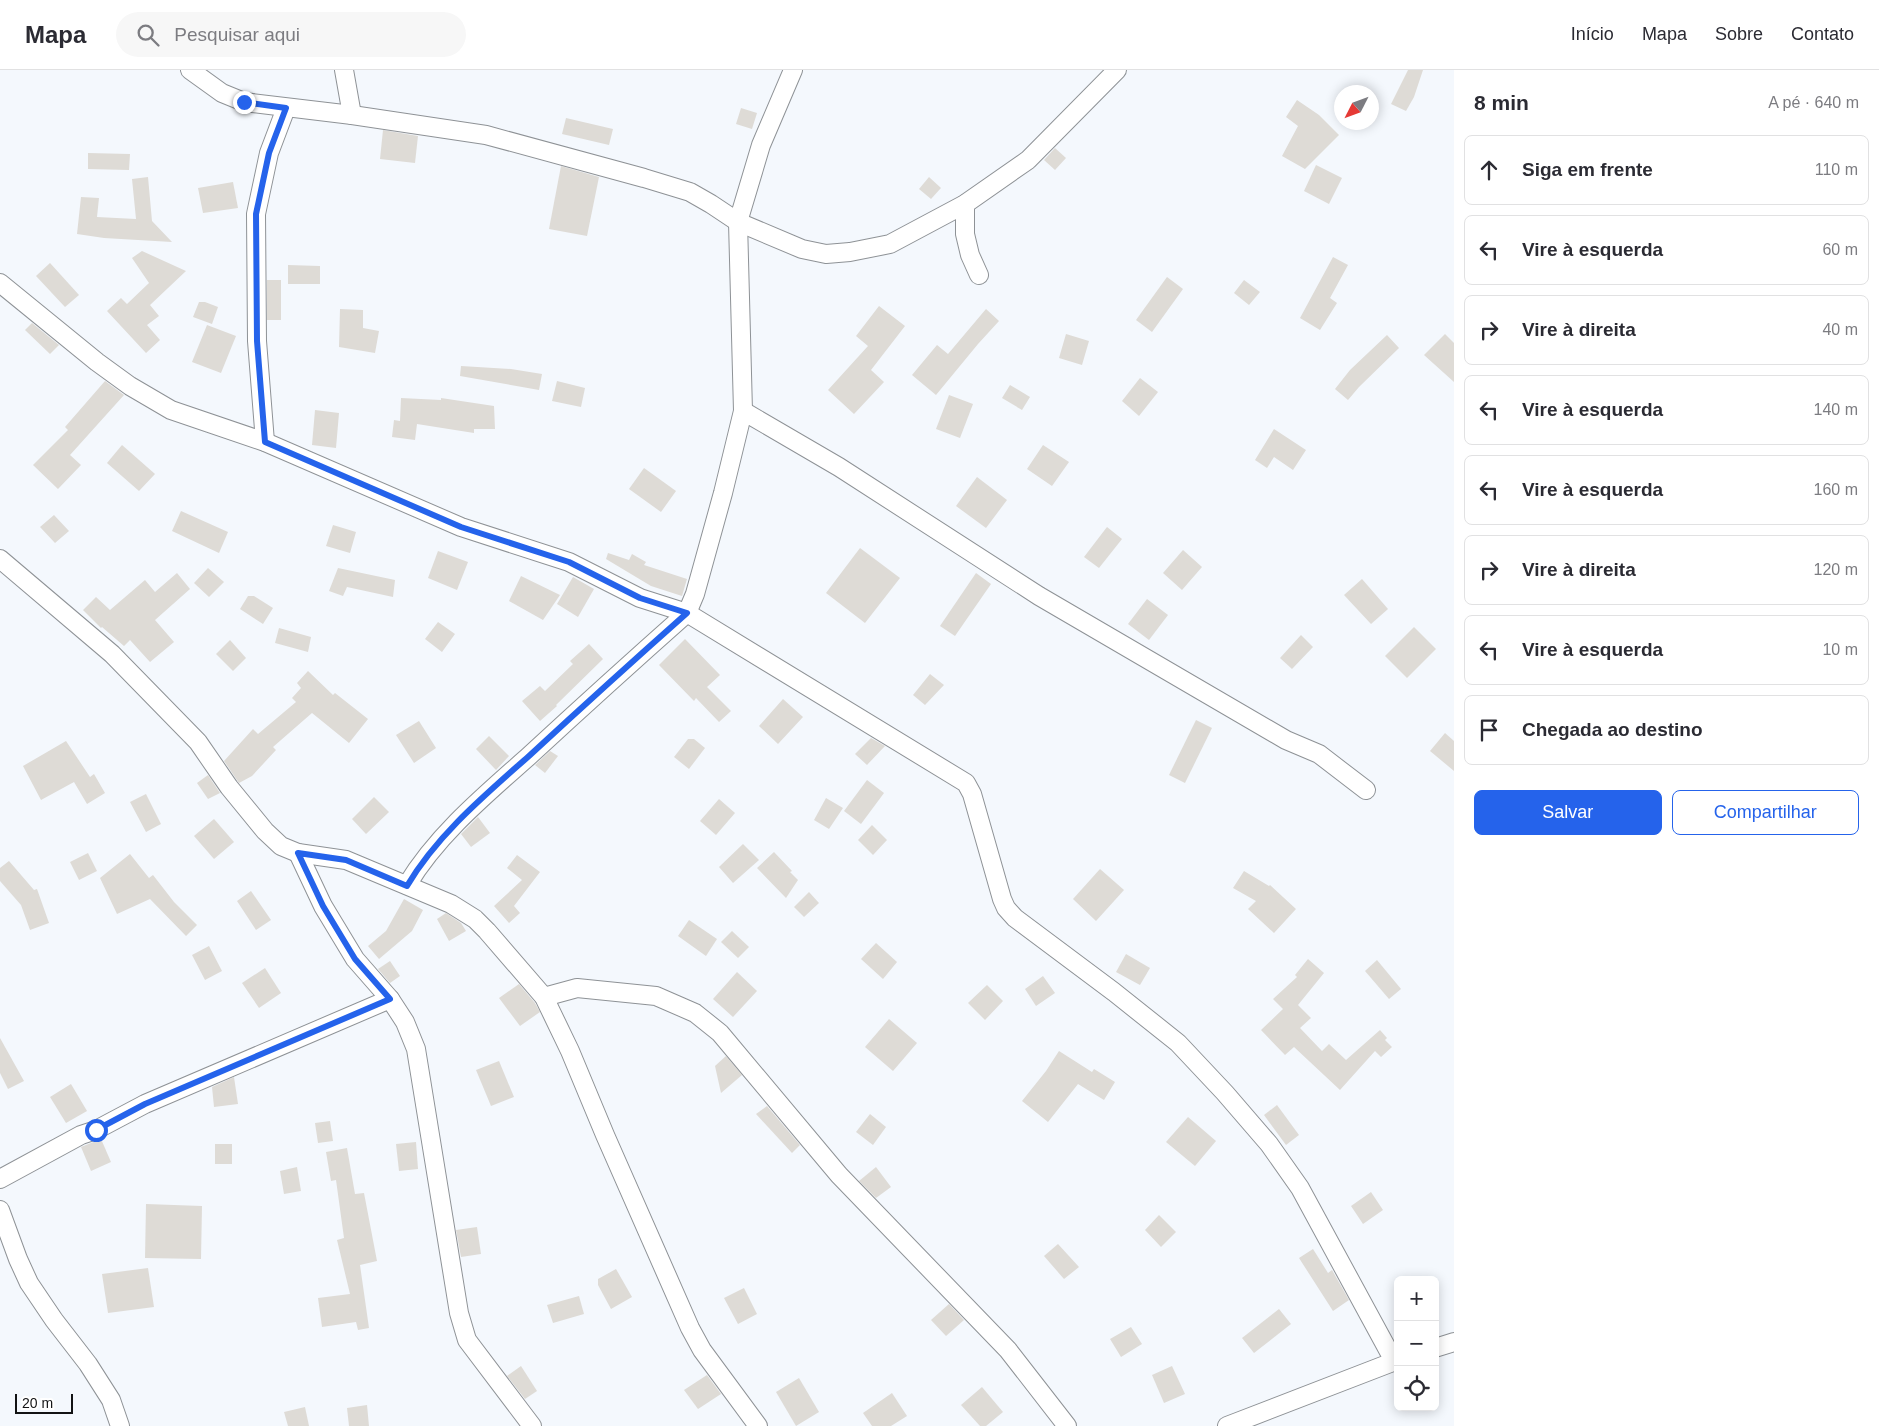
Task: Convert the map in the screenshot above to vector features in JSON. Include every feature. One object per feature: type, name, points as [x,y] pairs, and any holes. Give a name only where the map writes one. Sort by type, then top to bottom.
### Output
[{"type":"street","points":[[190,70],[222,94],[244,102],[352,115],[486,135],[644,178],[690,192],[738,222],[802,249],[826,254],[850,252],[890,244],[965,204],[1028,160],[1116,70]]},
{"type":"street","points":[[344,70],[352,115]]},
{"type":"street","points":[[407,886],[418,868],[456,823],[687,613],[695,594],[721,502],[743,411],[738,222],[761,145],[793,70]]},
{"type":"street","points":[[265,442],[257,341],[256,214],[269,153],[286,108]]},
{"type":"street","points":[[965,204],[964,234],[979,276]]},
{"type":"street","points":[[0,283],[75,345],[130,386],[171,410],[265,442],[461,527],[569,562],[640,598],[687,613],[966,783],[972,794],[1006,908],[1015,918],[1114,992],[1178,1043],[1231,1100],[1268,1144],[1300,1188],[1394,1356]]},
{"type":"street","points":[[743,411],[838,467],[1039,596],[1286,740],[1319,754],[1366,790]]},
{"type":"street","points":[[0,558],[112,654],[198,742],[265,831],[282,846],[298,853],[346,860],[451,904],[475,919],[544,997],[570,1051],[605,1136],[690,1328],[702,1350],[758,1426]]},
{"type":"street","points":[[298,853],[323,906],[355,959],[390,999],[405,1022],[416,1049],[459,1313],[467,1340],[532,1426]]},
{"type":"street","points":[[544,997],[577,988],[656,996],[695,1013],[720,1033],[839,1175],[1008,1350],[1067,1426]]},
{"type":"street","points":[[0,1179],[81,1135],[96,1130],[145,1104],[390,999]]},
{"type":"street","points":[[0,1210],[18,1259],[30,1283],[54,1320],[88,1364],[111,1400],[120,1426]]},
{"type":"street","points":[[1439,1347],[1454,1342]]},
{"type":"street","points":[[1227,1426],[1394,1361]]},
{"type":"building","points":[[1408,70],[1423,70],[1414,97],[1406,111],[1391,104]]},
{"type":"building","points":[[1297,100],[1319,115],[1339,135],[1305,169],[1282,156],[1298,126],[1286,117]]},
{"type":"building","points":[[741,108],[757,113],[752,129],[736,124]]},
{"type":"building","points":[[566,118],[613,129],[609,145],[562,134]]},
{"type":"building","points":[[383,130],[418,136],[415,163],[380,159]]},
{"type":"building","points":[[1055,148],[1066,158],[1055,170],[1044,160]]},
{"type":"building","points":[[88,153],[130,154],[129,170],[88,169]]},
{"type":"building","points":[[1316,165],[1342,178],[1329,204],[1304,191]]},
{"type":"building","points":[[561,166],[599,177],[587,236],[549,229]]},
{"type":"building","points":[[148,177],[152,221],[172,242],[104,238],[77,234],[81,197],[99,198],[97,217],[136,219],[132,179]]},
{"type":"building","points":[[929,177],[941,188],[931,199],[919,189]]},
{"type":"building","points":[[233,182],[238,208],[203,213],[198,188]]},
{"type":"building","points":[[142,251],[186,271],[150,305],[159,316],[147,325],[160,340],[146,353],[107,311],[121,298],[127,304],[149,283],[132,258]]},
{"type":"building","points":[[1333,257],[1348,265],[1330,298],[1337,303],[1320,330],[1300,318]]},
{"type":"building","points":[[50,263],[79,295],[65,307],[36,276]]},
{"type":"building","points":[[288,265],[320,266],[320,284],[288,284]]},
{"type":"building","points":[[1167,277],[1183,289],[1152,332],[1136,320]]},
{"type":"building","points":[[267,280],[281,280],[281,320],[267,320]]},
{"type":"building","points":[[1244,280],[1260,292],[1249,305],[1234,293]]},
{"type":"building","points":[[199,302],[205,302],[218,307],[212,324],[193,317]]},
{"type":"building","points":[[879,306],[905,326],[871,370],[884,382],[854,414],[828,390],[868,346],[856,336]]},
{"type":"building","points":[[340,309],[363,310],[363,328],[379,331],[375,353],[339,347]]},
{"type":"building","points":[[986,309],[999,321],[936,395],[912,375],[937,345],[948,354]]},
{"type":"building","points":[[32,323],[59,345],[50,354],[25,330]]},
{"type":"building","points":[[207,325],[236,336],[221,373],[192,362]]},
{"type":"building","points":[[1066,334],[1089,341],[1082,365],[1059,358]]},
{"type":"building","points":[[1445,334],[1454,343],[1454,382],[1424,355]]},
{"type":"building","points":[[1387,335],[1399,348],[1348,400],[1335,389],[1350,370]]},
{"type":"building","points":[[461,366],[511,369],[542,374],[539,390],[460,376]]},
{"type":"building","points":[[1140,378],[1158,392],[1139,416],[1122,401]]},
{"type":"building","points":[[105,381],[124,395],[70,455],[81,465],[58,489],[33,465],[68,430],[65,427]]},
{"type":"building","points":[[557,381],[585,388],[581,407],[552,401]]},
{"type":"building","points":[[1010,385],[1030,397],[1022,410],[1002,398]]},
{"type":"building","points":[[949,395],[973,404],[960,438],[936,429]]},
{"type":"building","points":[[401,398],[441,400],[441,398],[494,406],[495,429],[474,429],[474,433],[417,424],[415,440],[392,437],[394,420],[400,421]]},
{"type":"building","points":[[315,410],[339,413],[336,448],[312,445]]},
{"type":"building","points":[[1274,429],[1306,450],[1293,470],[1274,457],[1267,468],[1255,460]]},
{"type":"building","points":[[122,445],[155,474],[139,491],[107,463]]},
{"type":"building","points":[[1043,445],[1069,462],[1052,486],[1027,469]]},
{"type":"building","points":[[644,468],[676,491],[661,512],[629,489]]},
{"type":"building","points":[[977,477],[1007,500],[986,528],[956,506]]},
{"type":"building","points":[[181,511],[228,532],[219,553],[172,531]]},
{"type":"building","points":[[54,515],[69,531],[55,543],[40,527]]},
{"type":"building","points":[[333,525],[356,532],[350,553],[326,546]]},
{"type":"building","points":[[1107,527],[1122,539],[1099,568],[1084,557]]},
{"type":"building","points":[[860,548],[900,578],[865,623],[826,593]]},
{"type":"building","points":[[1183,550],[1202,567],[1182,590],[1163,573]]},
{"type":"building","points":[[438,551],[468,562],[457,590],[428,578]]},
{"type":"building","points":[[608,553],[629,560],[632,554],[646,562],[644,565],[687,579],[682,596],[651,586],[606,559]]},
{"type":"building","points":[[208,568],[224,582],[209,597],[194,583]]},
{"type":"building","points":[[338,568],[395,580],[393,597],[347,587],[343,596],[329,591]]},
{"type":"building","points":[[177,573],[190,589],[155,620],[174,642],[150,662],[130,640],[124,646],[101,628],[83,610],[96,597],[110,610],[145,580],[155,592]]},
{"type":"building","points":[[976,573],[991,584],[955,636],[940,626]]},
{"type":"building","points":[[521,576],[560,595],[543,620],[509,601]]},
{"type":"building","points":[[573,577],[594,589],[578,617],[557,604]]},
{"type":"building","points":[[1362,579],[1388,609],[1371,624],[1344,595]]},
{"type":"building","points":[[248,596],[254,596],[273,608],[263,624],[240,609]]},
{"type":"building","points":[[1147,599],[1168,615],[1149,640],[1128,624]]},
{"type":"building","points":[[438,622],[455,634],[442,652],[425,639]]},
{"type":"building","points":[[1414,627],[1436,649],[1407,678],[1385,656]]},
{"type":"building","points":[[279,628],[311,637],[308,652],[275,643]]},
{"type":"building","points":[[1301,635],[1313,647],[1292,669],[1280,658]]},
{"type":"building","points":[[685,639],[720,675],[707,687],[731,711],[719,722],[696,698],[694,701],[659,665]]},
{"type":"building","points":[[230,640],[246,658],[233,671],[216,654]]},
{"type":"building","points":[[589,644],[603,659],[540,721],[522,701],[540,686],[545,691],[573,664],[570,661]]},
{"type":"building","points":[[308,671],[333,695],[335,693],[368,719],[349,743],[312,713],[273,747],[276,750],[252,776],[239,783],[224,761],[253,729],[258,734],[296,702],[292,698],[301,688],[297,683]]},
{"type":"building","points":[[930,674],[944,685],[925,705],[913,695]]},
{"type":"building","points":[[783,699],[803,717],[778,744],[759,726]]},
{"type":"building","points":[[1196,720],[1212,728],[1185,783],[1169,775]]},
{"type":"building","points":[[419,721],[436,748],[414,763],[396,735]]},
{"type":"building","points":[[1445,733],[1454,741],[1454,771],[1430,751]]},
{"type":"building","points":[[489,736],[509,756],[496,770],[476,749]]},
{"type":"building","points":[[871,738],[885,746],[867,765],[855,754]]},
{"type":"building","points":[[688,739],[694,739],[705,748],[689,769],[674,757]]},
{"type":"building","points":[[66,741],[90,777],[94,774],[105,793],[87,804],[74,782],[41,800],[23,766]]},
{"type":"building","points":[[550,751],[558,756],[545,773],[535,765]]},
{"type":"building","points":[[208,775],[220,793],[208,799],[197,783]]},
{"type":"building","points":[[867,780],[884,793],[861,824],[844,811]]},
{"type":"building","points":[[146,794],[161,824],[146,832],[130,802]]},
{"type":"building","points":[[374,797],[389,812],[366,834],[352,819]]},
{"type":"building","points":[[826,798],[843,808],[829,829],[814,820]]},
{"type":"building","points":[[719,799],[735,813],[716,835],[700,821]]},
{"type":"building","points":[[478,817],[490,833],[471,847],[461,834]]},
{"type":"building","points":[[214,819],[234,842],[214,859],[194,836]]},
{"type":"building","points":[[872,825],[887,840],[873,855],[858,840]]},
{"type":"building","points":[[743,844],[759,860],[733,883],[719,867]]},
{"type":"building","points":[[774,852],[798,880],[786,898],[757,868]]},
{"type":"building","points":[[88,853],[97,871],[79,880],[70,862]]},
{"type":"building","points":[[130,854],[149,878],[153,875],[174,902],[197,925],[186,936],[150,899],[117,914],[100,878]]},
{"type":"building","points":[[517,855],[540,872],[514,906],[520,913],[509,923],[494,906],[522,880],[507,868]]},
{"type":"building","points":[[9,861],[34,890],[37,889],[49,923],[30,930],[21,905],[0,881],[0,868]]},
{"type":"building","points":[[1100,869],[1124,890],[1096,921],[1073,899]]},
{"type":"building","points":[[1244,871],[1270,885],[1296,909],[1274,933],[1248,909],[1256,901],[1233,888]]},
{"type":"building","points":[[251,891],[271,920],[256,930],[237,901]]},
{"type":"building","points":[[809,892],[819,903],[804,917],[794,907]]},
{"type":"building","points":[[404,899],[423,910],[412,931],[379,959],[368,946],[386,931]]},
{"type":"building","points":[[446,913],[461,923],[466,931],[449,941],[437,919]]},
{"type":"building","points":[[689,920],[717,939],[706,956],[678,936]]},
{"type":"building","points":[[732,931],[749,947],[738,958],[721,942]]},
{"type":"building","points":[[876,943],[897,962],[883,979],[861,959]]},
{"type":"building","points":[[209,946],[222,971],[205,980],[192,955]]},
{"type":"building","points":[[1126,954],[1150,968],[1140,985],[1116,972]]},
{"type":"building","points":[[1308,959],[1324,973],[1298,1005],[1311,1018],[1300,1028],[1322,1051],[1329,1044],[1346,1060],[1380,1030],[1387,1038],[1385,1040],[1392,1047],[1381,1057],[1375,1051],[1340,1090],[1294,1047],[1285,1055],[1261,1030],[1283,1009],[1273,999],[1297,977],[1295,975]]},
{"type":"building","points":[[1377,960],[1401,989],[1389,999],[1365,971]]},
{"type":"building","points":[[390,961],[400,976],[390,983],[378,969]]},
{"type":"building","points":[[265,968],[281,993],[259,1008],[242,983]]},
{"type":"building","points":[[737,972],[757,991],[733,1017],[713,999]]},
{"type":"building","points":[[1043,976],[1055,993],[1036,1006],[1025,989]]},
{"type":"building","points":[[519,984],[540,1012],[520,1026],[499,998]]},
{"type":"building","points":[[987,985],[1003,1001],[985,1020],[968,1003]]},
{"type":"building","points":[[889,1019],[917,1043],[893,1071],[865,1047]]},
{"type":"building","points":[[0,1038],[24,1081],[8,1089],[0,1073]]},
{"type":"building","points":[[1059,1051],[1092,1072],[1094,1069],[1115,1082],[1104,1100],[1078,1084],[1048,1122],[1022,1101]]},
{"type":"building","points":[[726,1056],[742,1075],[721,1093],[715,1066]]},
{"type":"building","points":[[499,1061],[514,1097],[491,1106],[476,1070]]},
{"type":"building","points":[[234,1077],[238,1104],[214,1107],[212,1087]]},
{"type":"building","points":[[71,1084],[87,1111],[66,1123],[50,1097]]},
{"type":"building","points":[[1277,1105],[1299,1135],[1286,1145],[1264,1115]]},
{"type":"building","points":[[767,1106],[800,1145],[792,1153],[756,1114]]},
{"type":"building","points":[[870,1114],[886,1127],[873,1145],[856,1132]]},
{"type":"building","points":[[1188,1117],[1216,1141],[1195,1166],[1166,1142]]},
{"type":"building","points":[[330,1121],[333,1141],[318,1143],[315,1123]]},
{"type":"building","points":[[101,1139],[111,1162],[91,1171],[81,1147]]},
{"type":"building","points":[[416,1142],[418,1169],[399,1171],[396,1144]]},
{"type":"building","points":[[215,1144],[232,1144],[232,1164],[215,1164]]},
{"type":"building","points":[[347,1148],[355,1194],[364,1193],[377,1261],[360,1265],[369,1328],[358,1330],[356,1322],[322,1327],[318,1298],[350,1294],[337,1240],[344,1238],[336,1180],[331,1181],[326,1152]]},
{"type":"building","points":[[297,1167],[301,1191],[284,1194],[280,1171]]},
{"type":"building","points":[[876,1167],[891,1187],[876,1198],[859,1181]]},
{"type":"building","points":[[1371,1192],[1383,1210],[1363,1224],[1351,1206]]},
{"type":"building","points":[[146,1204],[202,1206],[201,1259],[145,1258]]},
{"type":"building","points":[[1159,1215],[1176,1232],[1161,1247],[1145,1230]]},
{"type":"building","points":[[477,1227],[481,1254],[461,1257],[456,1230]]},
{"type":"building","points":[[1058,1244],[1079,1267],[1064,1279],[1044,1256]]},
{"type":"building","points":[[1313,1249],[1328,1273],[1332,1270],[1349,1300],[1333,1311],[1299,1258]]},
{"type":"building","points":[[148,1268],[154,1307],[108,1313],[102,1274]]},
{"type":"building","points":[[616,1269],[632,1297],[611,1309],[598,1285],[598,1279]]},
{"type":"building","points":[[744,1288],[757,1314],[738,1324],[724,1298]]},
{"type":"building","points":[[579,1296],[584,1314],[553,1323],[547,1305]]},
{"type":"building","points":[[949,1304],[964,1320],[946,1336],[931,1320]]},
{"type":"building","points":[[1279,1309],[1291,1324],[1254,1353],[1242,1338]]},
{"type":"building","points":[[1131,1327],[1142,1344],[1121,1357],[1110,1339]]},
{"type":"building","points":[[521,1366],[537,1391],[525,1399],[507,1376]]},
{"type":"building","points":[[1172,1366],[1185,1394],[1164,1403],[1152,1375]]},
{"type":"building","points":[[707,1375],[721,1394],[698,1409],[684,1390]]},
{"type":"building","points":[[799,1378],[819,1412],[796,1426],[776,1392]]},
{"type":"building","points":[[982,1387],[1003,1412],[986,1426],[980,1426],[961,1405]]},
{"type":"building","points":[[892,1393],[907,1416],[891,1426],[872,1426],[863,1413]]},
{"type":"building","points":[[367,1405],[369,1426],[349,1426],[347,1408]]},
{"type":"building","points":[[305,1407],[309,1426],[288,1426],[284,1412]]},
{"type":"route","points":[[96,1130],[145,1104],[237,1063],[390,999],[355,959],[323,906],[298,853],[346,860],[407,886],[418,868],[456,823],[687,613],[640,598],[569,562],[461,527],[265,442],[257,341],[256,214],[269,153],[286,108],[244,102]]}]
